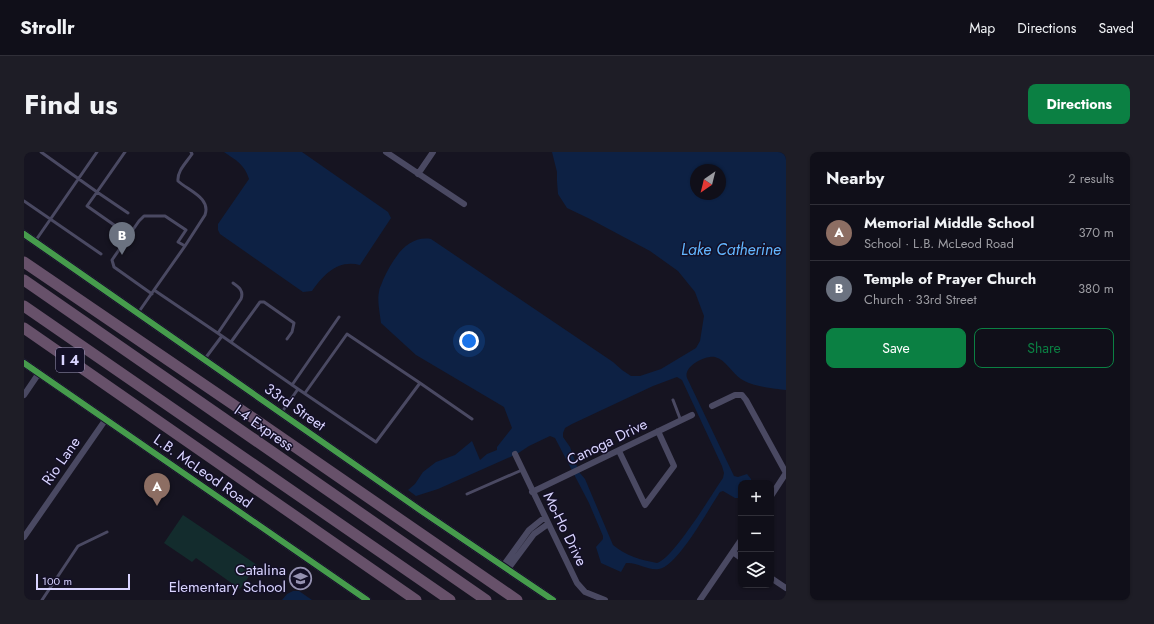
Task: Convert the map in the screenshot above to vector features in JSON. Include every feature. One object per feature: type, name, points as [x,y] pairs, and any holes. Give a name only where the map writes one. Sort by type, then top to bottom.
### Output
[{"type":"highway","points":[[24,262],[517,600]]},
{"type":"highway","name":"I-4 Express","points":[[24,280],[486,600]]},
{"type":"highway","points":[[24,306],[450,600]]},
{"type":"highway","name":"I 4","points":[[24,328],[416,600]]},
{"type":"highway","points":[[24,335],[117,393]]},
{"type":"street","points":[[386,152],[464,204]]},
{"type":"street","points":[[418,174],[432,152]]},
{"type":"street","name":"33rd Street","points":[[24,234],[204,360],[553,600]]},
{"type":"street","name":"L.B. McLeod Road","points":[[24,363],[367,600]]},
{"type":"street","points":[[24,395],[39,373]]},
{"type":"street","points":[[712,406],[735,395],[742,395],[746,400],[786,473],[774,491]]},
{"type":"street","name":"Canoga Drive","points":[[532,492],[692,415]]},
{"type":"street","name":"Rio Lane","points":[[24,537],[106,419]]},
{"type":"street","points":[[619,450],[645,505],[674,466],[658,432]]},
{"type":"street","name":"Mo-Ho Drive","points":[[515,454],[577,583],[585,592],[605,600]]},
{"type":"street","points":[[505,567],[529,530],[545,517]]},
{"type":"street","points":[[505,567],[534,534],[548,524]]},
{"type":"street","points":[[700,600],[738,544]]},
{"type":"street","points":[[733,552],[738,556]]},
{"type":"street","points":[[774,580],[786,588]]},
{"type":"lane","points":[[41,152],[128,213]]},
{"type":"lane","points":[[35,242],[98,152]]},
{"type":"lane","points":[[117,227],[87,206],[125,152]]},
{"type":"lane","points":[[138,314],[185,246],[205,215],[207,209],[206,204],[202,199],[178,181],[179,172],[192,154],[191,152]]},
{"type":"lane","points":[[24,201],[101,254]]},
{"type":"lane","points":[[152,294],[114,267],[112,260],[114,255],[144,216],[165,216],[186,230],[178,242],[185,246]]},
{"type":"lane","points":[[218,333],[242,295],[241,291],[233,283]]},
{"type":"lane","points":[[154,290],[376,442],[420,384]]},
{"type":"lane","points":[[231,342],[260,302],[264,302],[294,323],[292,332],[288,339]]},
{"type":"lane","points":[[292,385],[339,317]]},
{"type":"lane","points":[[305,394],[347,334],[472,420]]},
{"type":"lane","points":[[204,360],[222,336]]},
{"type":"lane","points":[[281,413],[298,389]]},
{"type":"lane","points":[[673,400],[681,421]]},
{"type":"lane","points":[[468,494],[522,470]]},
{"type":"lane","points":[[42,600],[78,546],[107,532]]},
{"type":"green space","points":[[183,515],[257,565],[240,589],[196,558],[192,562],[164,543]]},
{"type":"water","points":[[224,152],[302,152],[388,212],[391,218],[360,265],[345,264],[338,266],[326,274],[312,291],[303,292],[220,234],[218,224],[249,179],[242,166]]},
{"type":"water","name":"Lake Catherine","points":[[552,152],[786,152],[786,390],[751,384],[741,379],[726,364],[715,357],[706,358],[696,362],[688,369],[687,378],[734,476],[738,477],[747,474],[751,480],[738,480],[738,498],[735,498],[723,491],[720,492],[684,548],[667,565],[659,569],[651,569],[626,563],[621,572],[601,563],[596,547],[603,539],[603,536],[589,503],[555,438],[550,436],[529,446],[517,454],[438,489],[416,496],[408,490],[415,484],[423,472],[436,462],[455,455],[472,441],[480,460],[487,454],[497,450],[497,447],[512,428],[504,407],[416,355],[381,323],[378,303],[379,289],[391,265],[401,251],[414,241],[431,239],[613,362],[631,376],[640,376],[661,369],[696,348],[700,341],[704,316],[695,292],[678,271],[650,251],[567,208],[558,194],[557,172]],"holes":[[[677,377],[682,380],[724,473],[723,478],[682,539],[664,559],[657,563],[634,557],[613,545],[585,479],[579,472],[570,447],[563,437],[563,433],[565,428],[572,424],[653,386]]]},
{"type":"water","points":[[293,591],[299,591],[312,600],[282,600],[287,594]]},
{"type":"cycle path","points":[[24,234],[420,510],[553,600]]},
{"type":"cycle path","points":[[24,363],[367,600]]},
{"type":"place","name":"Temple of Prayer Church","points":[[122,255]]},
{"type":"place","name":"Memorial Middle School","points":[[157,506]]},
{"type":"place","name":"Catalina Elementary School","points":[[301,579]]}]
